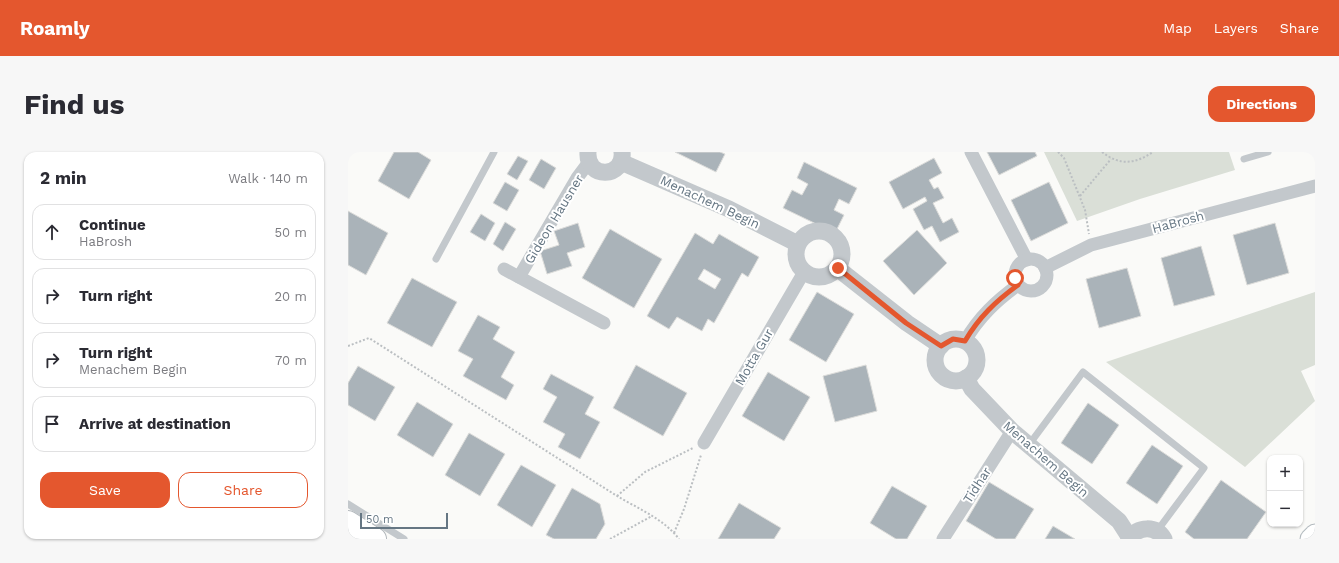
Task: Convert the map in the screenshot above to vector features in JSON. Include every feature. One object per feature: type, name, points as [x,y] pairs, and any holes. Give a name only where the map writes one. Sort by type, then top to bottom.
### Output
[{"type":"highway","points":[[348,522],[376,539]]},
{"type":"main road","points":[[1310,539],[1315,534]]},
{"type":"street","points":[[972,152],[1027,260]]},
{"type":"street","points":[[588,157],[594,169],[605,173],[616,169],[621,157]]},
{"type":"street","name":"Gideon Hausner","points":[[520,277],[588,157]]},
{"type":"street","name":"Menachem Begin","points":[[621,157],[730,209],[798,244]]},
{"type":"street","name":"HaBrosh","points":[[1045,268],[1091,245],[1315,186]]},
{"type":"street","points":[[821,230],[829,232],[840,243],[842,259],[838,268],[824,277],[816,277],[804,272],[798,266],[795,250],[805,234],[821,230]]},
{"type":"street","points":[[1027,260],[1038,260],[1045,268],[1048,276],[1046,282],[1041,288],[1030,292],[1025,291],[1018,285],[1015,278],[1015,272],[1017,267],[1027,260]]},
{"type":"street","name":"Gideon Hausner","points":[[504,268],[604,323]]},
{"type":"street","points":[[838,268],[906,323],[941,346]]},
{"type":"street","name":"Motta Gur","points":[[704,443],[804,272]]},
{"type":"street","points":[[965,341],[977,321],[988,309],[1018,285]]},
{"type":"street","points":[[953,339],[965,341],[972,346],[977,360],[975,368],[966,378],[952,380],[940,373],[935,359],[941,346],[953,339]]},
{"type":"street","name":"Menachem Begin","points":[[966,378],[972,389],[1012,431],[1119,521],[1129,538]]},
{"type":"street","name":"Tidhar","points":[[943,539],[1012,431]]},
{"type":"street","points":[[1129,538],[1134,533],[1145,529],[1161,535]]},
{"type":"lane","points":[[436,259],[494,152]]},
{"type":"lane","points":[[1244,159],[1268,152]]},
{"type":"lane","points":[[1028,446],[1083,372],[1204,468],[1161,535]]},
{"type":"lane","points":[[348,504],[404,539]]},
{"type":"lane","points":[[348,531],[360,539]]},
{"type":"path","points":[[1058,152],[1064,158],[1085,210],[1091,245]]},
{"type":"path","points":[[1102,152],[1111,159],[1123,162],[1141,160],[1153,152]]},
{"type":"path","points":[[1080,196],[1111,159]]},
{"type":"path","points":[[348,346],[369,338],[617,496],[652,516],[674,533],[678,539]]},
{"type":"path","points":[[617,496],[645,472],[704,443]]},
{"type":"path","points":[[674,533],[684,509],[704,443]]},
{"type":"path","points":[[610,539],[652,516]]},
{"type":"shaded area","points":[[1044,152],[1229,152],[1235,170],[1140,199],[1077,221]]},
{"type":"shaded area","points":[[1315,292],[1315,365],[1301,371],[1315,401],[1245,467],[1106,362]]},
{"type":"building","points":[[394,152],[418,152],[431,160],[409,199],[378,181]]},
{"type":"building","points":[[675,152],[720,152],[725,154],[716,172]]},
{"type":"building","points":[[987,152],[1035,152],[1037,156],[999,175]]},
{"type":"building","points":[[518,156],[528,161],[517,180],[507,174]]},
{"type":"building","points":[[934,158],[942,173],[929,180],[934,189],[938,187],[944,198],[933,203],[943,223],[952,218],[959,232],[940,242],[932,226],[924,230],[913,209],[927,201],[925,197],[903,209],[889,182]]},
{"type":"building","points":[[541,159],[556,168],[544,189],[529,180]]},
{"type":"building","points":[[804,162],[857,188],[849,204],[839,199],[834,210],[844,215],[835,233],[783,208],[792,190],[802,195],[808,184],[797,178]]},
{"type":"building","points":[[505,182],[519,190],[507,211],[493,203]]},
{"type":"building","points":[[1049,182],[1068,223],[1031,241],[1011,200]]},
{"type":"building","points":[[348,211],[388,233],[366,275],[348,265]]},
{"type":"building","points":[[481,214],[495,223],[485,241],[470,232]]},
{"type":"building","points":[[505,222],[516,229],[503,251],[493,244]]},
{"type":"building","points":[[578,223],[585,247],[567,253],[572,266],[547,274],[540,251],[559,245],[554,231]]},
{"type":"building","points":[[1275,223],[1289,273],[1247,285],[1233,235]]},
{"type":"building","points":[[610,229],[662,259],[634,308],[582,278]]},
{"type":"building","points":[[917,230],[947,263],[914,295],[883,261]]},
{"type":"building","points":[[695,233],[713,244],[719,234],[759,257],[748,277],[742,273],[714,323],[708,319],[702,331],[677,317],[669,329],[647,316]],"holes":[[[704,269],[721,279],[715,289],[698,279]]]},
{"type":"building","points":[[1201,246],[1215,295],[1174,306],[1161,258]]},
{"type":"building","points":[[1127,268],[1141,316],[1099,328],[1086,279]]},
{"type":"building","points":[[412,278],[457,302],[432,347],[387,323]]},
{"type":"building","points":[[817,292],[854,314],[826,362],[789,340]]},
{"type":"building","points":[[478,315],[500,327],[493,339],[515,352],[501,377],[514,385],[506,400],[463,376],[473,359],[458,351]]},
{"type":"building","points":[[636,365],[687,393],[663,436],[613,408]]},
{"type":"building","points":[[866,365],[877,411],[835,422],[823,376]]},
{"type":"building","points":[[358,366],[395,387],[375,421],[348,405],[348,383]]},
{"type":"building","points":[[768,372],[810,397],[784,441],[742,416]]},
{"type":"building","points":[[551,374],[594,397],[585,414],[600,422],[580,459],[558,447],[565,434],[543,422],[557,397],[543,389]]},
{"type":"building","points":[[417,402],[453,424],[433,457],[397,435]]},
{"type":"building","points":[[1088,403],[1119,425],[1092,464],[1061,443]]},
{"type":"building","points":[[469,433],[505,454],[480,496],[445,475]]},
{"type":"building","points":[[1152,445],[1183,466],[1157,504],[1126,483]]},
{"type":"building","points":[[521,465],[556,485],[532,527],[497,505]]},
{"type":"building","points":[[1221,480],[1266,512],[1247,539],[1194,539],[1185,532]]},
{"type":"building","points":[[989,482],[1034,509],[1015,539],[996,539],[966,521]]},
{"type":"building","points":[[892,486],[927,506],[907,539],[896,539],[870,523]]},
{"type":"building","points":[[572,488],[600,504],[605,524],[596,539],[554,539],[546,535]]},
{"type":"building","points":[[739,503],[781,528],[774,539],[718,539]]},
{"type":"building","points":[[1053,526],[1075,539],[1045,539]]},
{"type":"route","points":[[838,268],[861,285],[906,323],[941,346],[946,341],[953,339],[965,341],[977,321],[988,309],[1018,285],[1015,278]]}]
